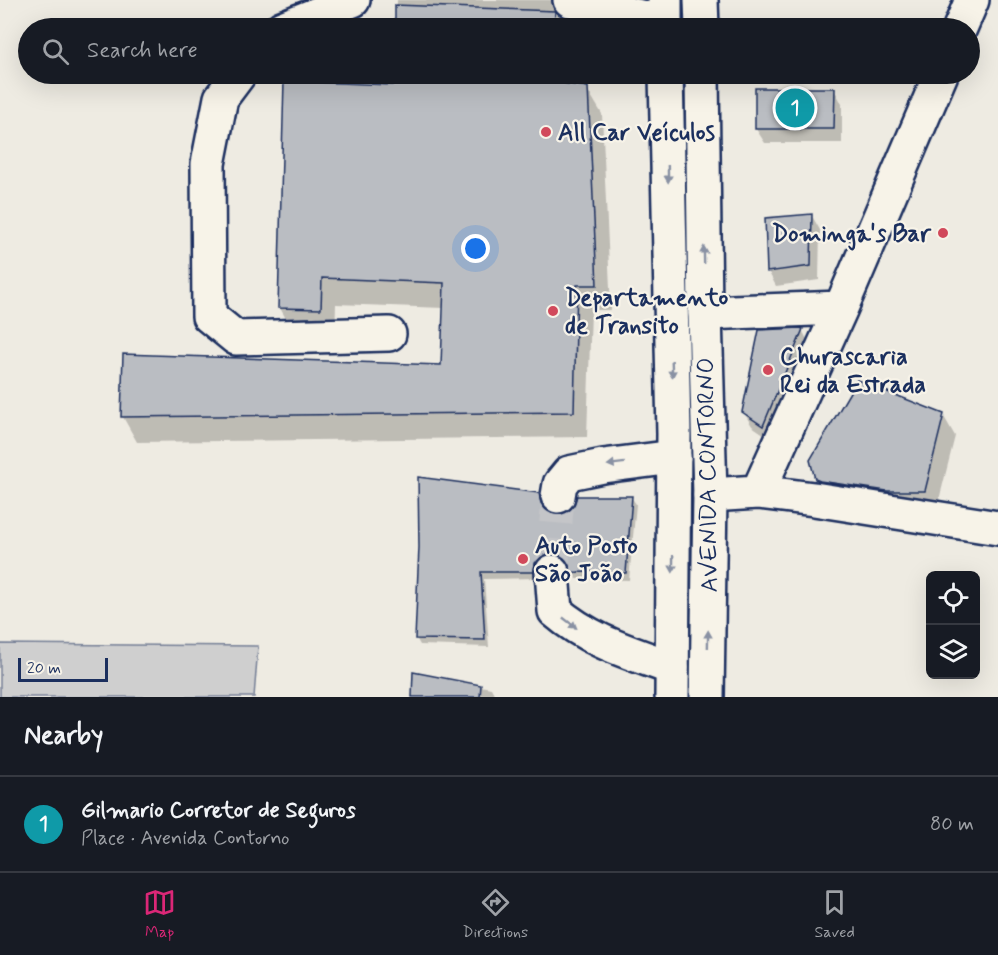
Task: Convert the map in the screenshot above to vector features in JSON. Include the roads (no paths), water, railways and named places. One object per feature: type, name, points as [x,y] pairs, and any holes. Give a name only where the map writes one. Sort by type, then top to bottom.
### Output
[{"type":"main road","points":[[307,18],[353,0]]},
{"type":"main road","points":[[570,0],[665,17]]},
{"type":"main road","points":[[701,0],[702,18]]},
{"type":"main road","points":[[964,18],[972,0]]},
{"type":"main road","points":[[232,84],[221,98],[208,164],[209,316],[236,338],[389,334]]},
{"type":"main road","name":"AVENIDA CONTORNO","points":[[666,84],[674,457],[672,683]]},
{"type":"main road","name":"AVENIDA CONTORNO","points":[[702,84],[710,495],[707,697]]},
{"type":"main road","points":[[758,492],[841,308],[937,84]]},
{"type":"main road","points":[[705,313],[841,308]]},
{"type":"main road","points":[[558,496],[560,484],[569,473],[674,457]]},
{"type":"main road","points":[[710,495],[758,492],[998,528]]},
{"type":"main road","points":[[552,572],[555,611],[575,628],[672,683]]},
{"type":"tunnel","points":[[552,572],[558,496]]},
{"type":"place","name":"Gilmario Corretor de Seguros","points":[[795,108]]},
{"type":"place","name":"All Car Veículos","points":[[546,132]]},
{"type":"place","name":"Dominga's Bar","points":[[943,233]]},
{"type":"place","name":"Departamento de Transito","points":[[553,311]]},
{"type":"place","name":"Churascaria Rei da Estrada","points":[[768,370]]},
{"type":"place","name":"Auto Posto São João","points":[[523,559]]}]
